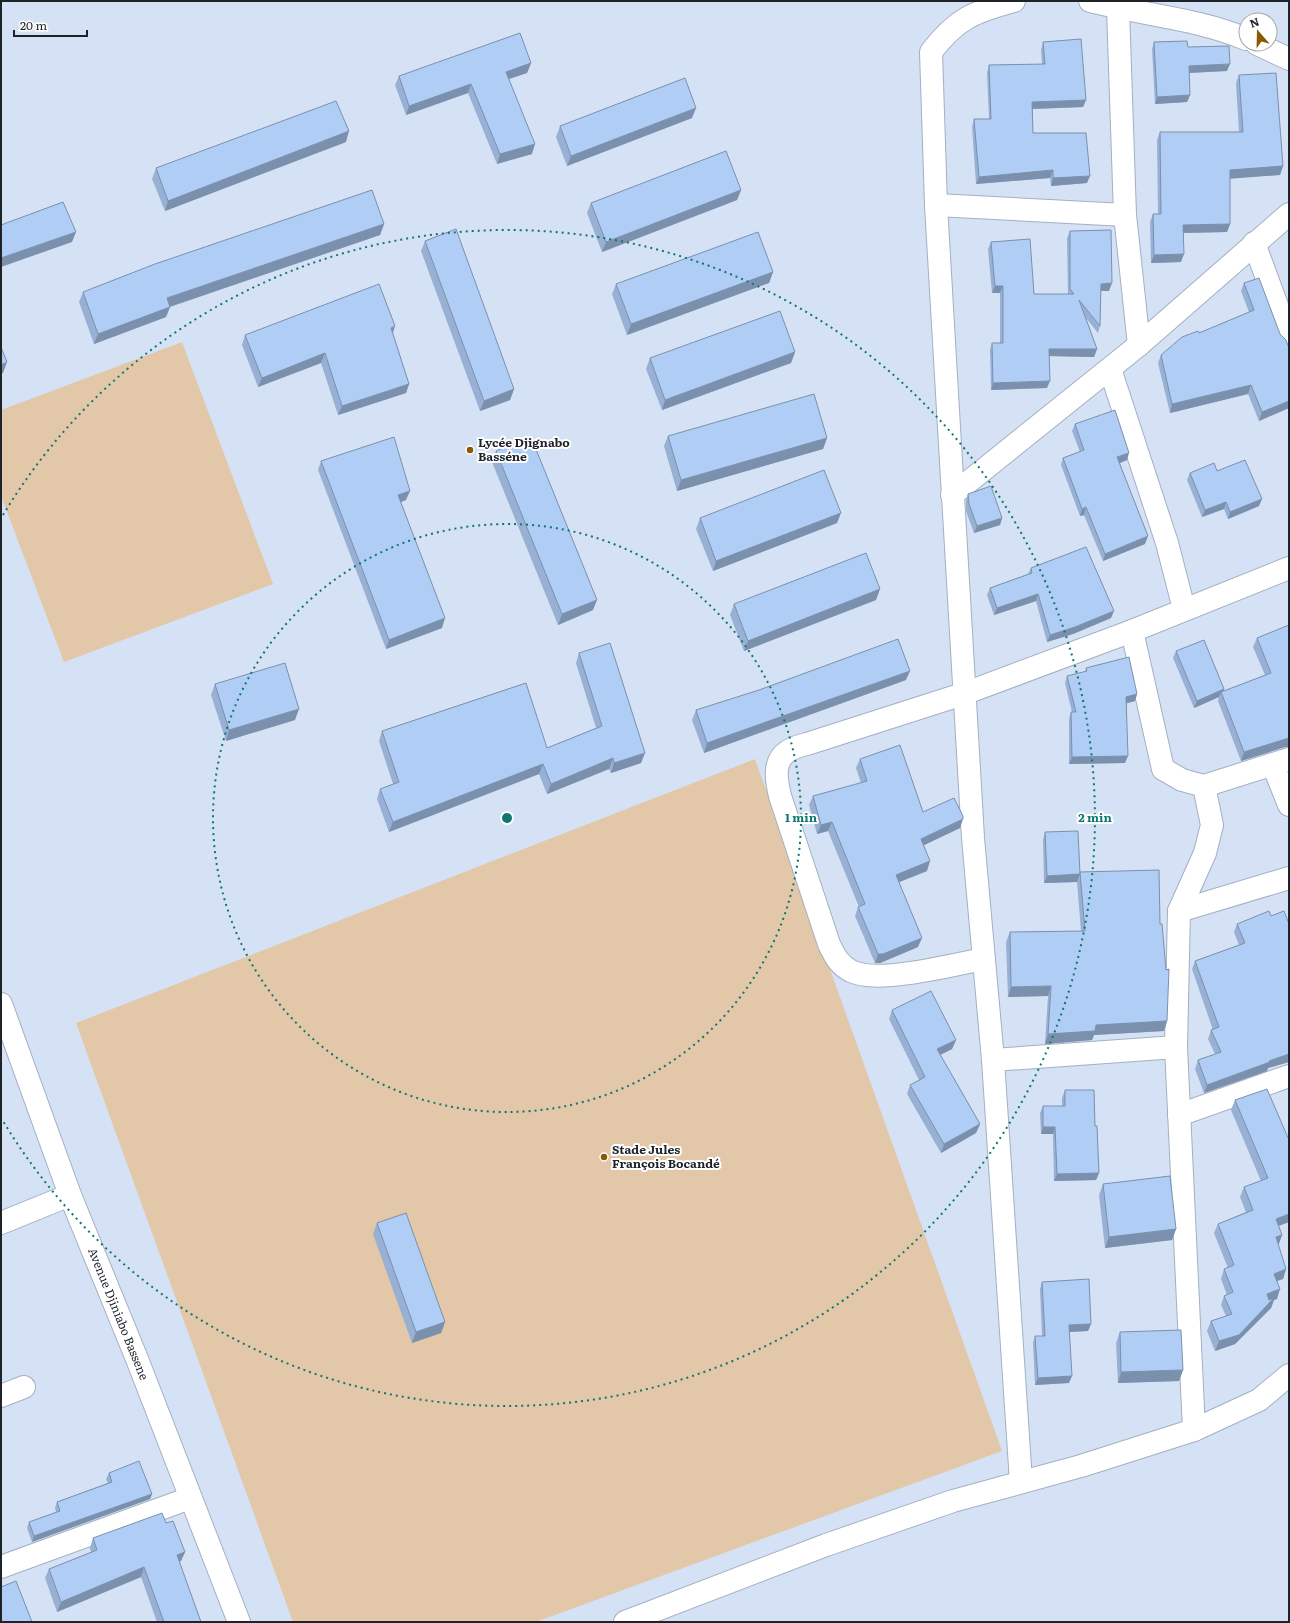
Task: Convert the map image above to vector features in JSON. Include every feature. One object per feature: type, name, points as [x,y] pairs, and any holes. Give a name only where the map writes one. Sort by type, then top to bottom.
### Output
[{"type":"street","points":[[1014,1],[985,9],[957,22],[931,52],[936,205],[952,495],[966,693],[973,838],[993,1060],[1021,1482]]},
{"type":"street","points":[[1090,1],[1118,9],[1189,20],[1238,36]]},
{"type":"street","points":[[1118,9],[1126,214],[1139,345]]},
{"type":"street","points":[[1274,52],[1289,59]]},
{"type":"street","points":[[936,205],[1126,214]]},
{"type":"street","points":[[952,495],[1139,345],[1289,214]]},
{"type":"street","points":[[1254,243],[1289,338]]},
{"type":"street","points":[[1110,369],[1167,543],[1184,609]]},
{"type":"street","points":[[984,959],[910,973],[874,976],[852,972],[837,961],[824,929],[780,796],[776,775],[782,756],[787,752],[966,693],[1132,631],[1289,568]]},
{"type":"street","points":[[1132,631],[1162,769],[1182,780],[1204,786],[1281,762],[1289,805]]},
{"type":"street","points":[[1194,1430],[1176,1047],[1179,911],[1205,853],[1212,825],[1204,786]]},
{"type":"street","points":[[1179,911],[1289,878]]},
{"type":"street","name":"Avenue Djiniabo Bassene","points":[[1,1004],[70,1195],[137,1359],[239,1622]]},
{"type":"street","points":[[993,1060],[1176,1047]]},
{"type":"street","points":[[1179,1115],[1289,1076]]},
{"type":"street","points":[[1,1223],[70,1195]]},
{"type":"street","points":[[1259,1400],[1289,1375]]},
{"type":"street","points":[[1,1396],[24,1387]]},
{"type":"street","points":[[625,1622],[826,1545],[953,1501],[1080,1466],[1194,1430],[1289,1388]]},
{"type":"street","points":[[1,1567],[190,1498]]},
{"type":"shaded area","points":[[182,342],[273,584],[64,662],[1,496],[1,410]]},
{"type":"shaded area","points":[[755,759],[1002,1451],[536,1622],[293,1622],[76,1023]]},
{"type":"building","points":[[520,33],[531,63],[506,72],[535,144],[500,154],[471,84],[409,106],[399,76]]},
{"type":"building","points":[[1081,39],[1086,100],[1032,102],[1033,133],[1086,133],[1090,176],[1053,178],[1053,170],[979,177],[974,119],[991,119],[989,65],[1045,64],[1043,42]]},
{"type":"building","points":[[1187,41],[1188,47],[1229,46],[1230,64],[1189,66],[1190,95],[1157,97],[1154,42]]},
{"type":"building","points":[[1276,73],[1283,166],[1230,170],[1230,224],[1183,225],[1184,254],[1154,255],[1153,214],[1161,214],[1160,132],[1243,132],[1239,75]]},
{"type":"building","points":[[685,78],[696,108],[571,156],[560,126]]},
{"type":"building","points":[[336,101],[349,131],[168,201],[156,168]]},
{"type":"building","points":[[726,151],[741,190],[606,242],[591,203]]},
{"type":"building","points":[[372,190],[384,224],[167,298],[170,307],[98,334],[83,292],[155,264]]},
{"type":"building","points":[[63,202],[76,232],[1,258],[1,225]]},
{"type":"building","points":[[456,229],[514,389],[484,401],[425,241]]},
{"type":"building","points":[[1111,230],[1112,283],[1101,284],[1100,326],[1079,300],[1097,349],[1049,349],[1050,381],[993,383],[992,343],[1003,343],[1003,286],[995,286],[991,242],[1030,239],[1034,294],[1074,294],[1070,289],[1070,231]]},
{"type":"building","points":[[758,232],[773,272],[631,324],[616,284]]},
{"type":"building","points":[[1259,278],[1280,334],[1286,340],[1289,348],[1289,401],[1262,412],[1251,385],[1172,404],[1161,355],[1182,337],[1198,331],[1199,333],[1254,310],[1244,283]]},
{"type":"building","points":[[379,284],[395,326],[391,328],[409,384],[342,406],[325,353],[262,378],[245,335]]},
{"type":"building","points":[[780,311],[795,352],[665,400],[650,358]]},
{"type":"building","points":[[1,347],[7,362],[1,365]]},
{"type":"building","points":[[814,394],[827,438],[681,480],[668,436]]},
{"type":"building","points":[[1115,410],[1129,453],[1117,457],[1148,536],[1105,554],[1086,507],[1082,509],[1063,458],[1084,450],[1075,424]]},
{"type":"building","points":[[394,437],[410,491],[398,495],[445,618],[389,640],[321,461]]},
{"type":"building","points":[[531,437],[597,600],[562,614],[496,451]]},
{"type":"building","points":[[1245,460],[1262,499],[1230,512],[1226,502],[1205,510],[1190,473],[1214,463],[1217,471]]},
{"type":"building","points":[[824,470],[841,513],[716,561],[700,518]]},
{"type":"building","points":[[991,486],[1002,518],[977,526],[969,504],[968,494]]},
{"type":"building","points":[[1086,547],[1114,611],[1075,627],[1050,635],[1038,594],[997,608],[990,588],[1032,573],[1031,568]]},
{"type":"building","points":[[866,553],[880,589],[748,641],[734,604]]},
{"type":"building","points":[[1289,625],[1289,738],[1244,752],[1221,692],[1271,673],[1257,638]]},
{"type":"building","points":[[898,639],[910,671],[707,743],[696,710],[759,690]]},
{"type":"building","points":[[1204,640],[1224,689],[1197,701],[1176,651]]},
{"type":"building","points":[[610,643],[645,753],[614,763],[613,758],[551,784],[543,764],[393,822],[380,789],[399,782],[382,731],[526,683],[547,748],[602,726],[579,653]]},
{"type":"building","points":[[1129,657],[1137,694],[1126,697],[1128,756],[1072,757],[1071,712],[1076,712],[1067,676],[1087,671],[1086,668]]},
{"type":"building","points":[[285,663],[299,709],[229,730],[215,684]]},
{"type":"building","points":[[900,745],[923,812],[954,798],[963,819],[921,839],[930,861],[896,875],[922,938],[883,954],[878,954],[858,907],[865,904],[832,822],[821,825],[813,796],[867,781],[860,759]]},
{"type":"building","points":[[1078,831],[1080,874],[1047,876],[1045,832]]},
{"type":"building","points":[[1159,870],[1160,924],[1162,924],[1166,970],[1169,969],[1167,1021],[1096,1025],[1095,1031],[1048,1034],[1051,986],[1011,987],[1010,932],[1085,931],[1080,872]]},
{"type":"building","points":[[1269,911],[1271,916],[1284,911],[1289,924],[1289,1054],[1207,1085],[1198,1060],[1221,1052],[1211,1030],[1219,1027],[1195,961],[1245,943],[1237,924]]},
{"type":"building","points":[[931,991],[956,1040],[937,1049],[980,1124],[944,1144],[910,1085],[925,1077],[892,1010]]},
{"type":"building","points":[[1267,1089],[1289,1140],[1289,1214],[1276,1219],[1282,1235],[1276,1237],[1286,1269],[1274,1274],[1280,1289],[1267,1294],[1269,1300],[1274,1298],[1239,1335],[1219,1341],[1211,1321],[1232,1314],[1224,1296],[1233,1292],[1224,1269],[1234,1265],[1218,1224],[1253,1210],[1244,1187],[1268,1178],[1235,1100]]},
{"type":"building","points":[[1065,1090],[1094,1090],[1099,1173],[1057,1174],[1055,1127],[1043,1127],[1043,1106],[1065,1106]]},
{"type":"building","points":[[1170,1176],[1176,1229],[1109,1237],[1103,1184]]},
{"type":"building","points":[[406,1213],[445,1322],[416,1332],[377,1223]]},
{"type":"building","points":[[1089,1279],[1091,1324],[1069,1325],[1072,1376],[1038,1378],[1035,1336],[1045,1336],[1042,1282]]},
{"type":"building","points":[[1181,1330],[1183,1370],[1121,1372],[1120,1332]]},
{"type":"building","points":[[139,1461],[152,1494],[34,1536],[29,1522],[60,1511],[57,1502],[112,1482],[109,1473]]},
{"type":"building","points":[[162,1513],[166,1523],[173,1521],[185,1552],[177,1555],[201,1622],[164,1622],[144,1567],[61,1602],[49,1569],[97,1550],[93,1538]]},
{"type":"building","points":[[16,1581],[32,1622],[1,1622],[1,1587]]},
{"type":"place","name":"Lycée Djignabo Basséne","points":[[470,450]]},
{"type":"place","name":"Stade Jules François Bocandé","points":[[604,1157]]}]
